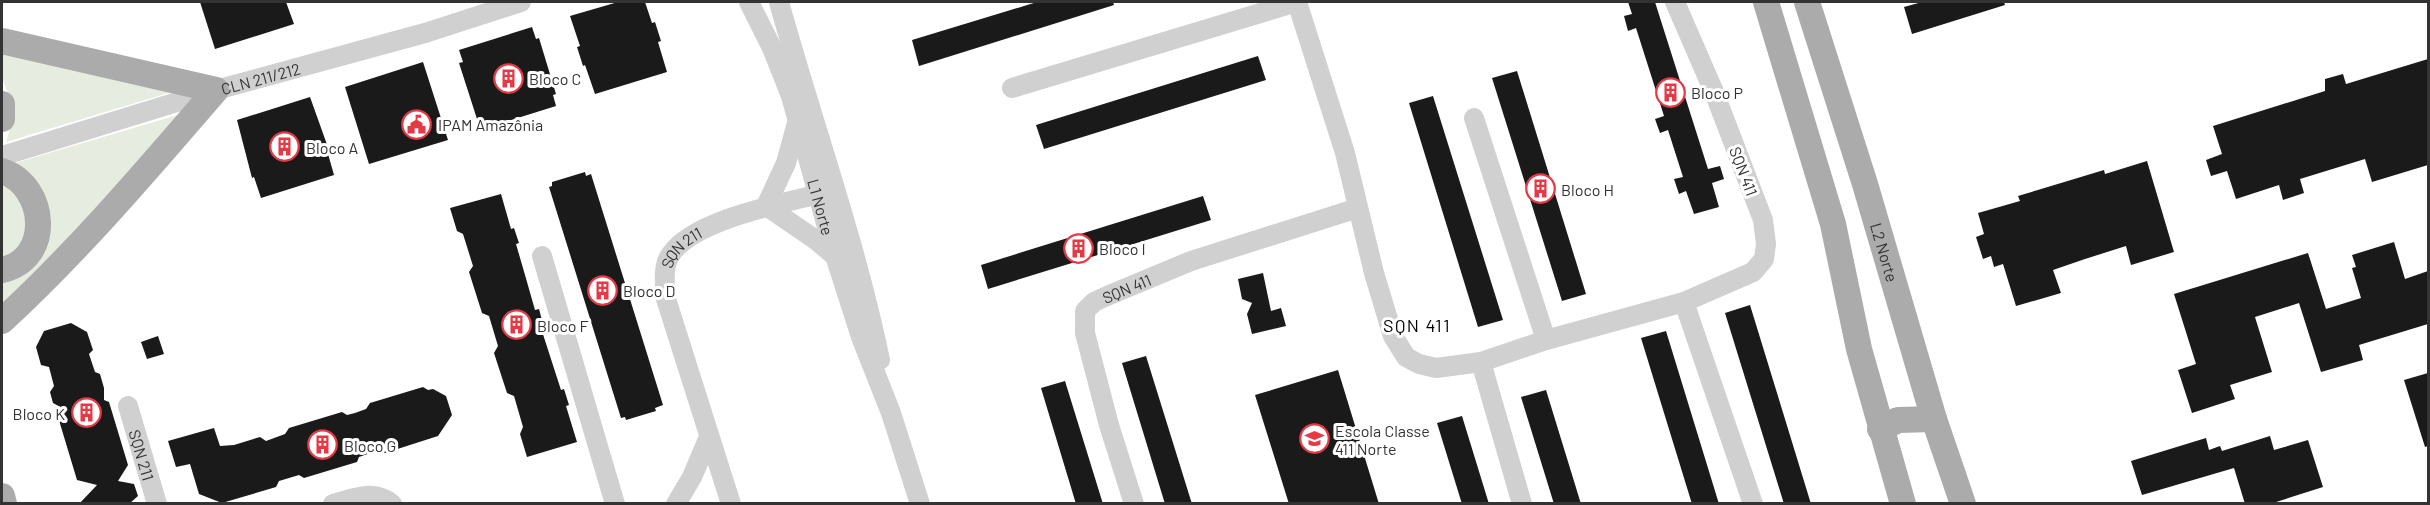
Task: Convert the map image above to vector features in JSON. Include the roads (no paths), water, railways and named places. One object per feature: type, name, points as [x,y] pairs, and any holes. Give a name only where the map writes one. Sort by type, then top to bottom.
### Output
[{"type":"main road","points":[[1766,2],[1833,224],[1854,329],[1880,429],[1903,504]]},
{"type":"main road","name":"L2 Norte","points":[[1807,2],[1865,184],[1934,419],[1963,504]]},
{"type":"main road","points":[[2,41],[216,90],[43,284],[2,321]]},
{"type":"main road","points":[[2,104],[2,119]]},
{"type":"main road","points":[[2,171],[19,181],[27,189],[34,200],[39,228],[36,242],[29,254],[20,263],[2,270]]},
{"type":"main road","points":[[1880,429],[1898,420],[1934,419]]},
{"type":"main road","points":[[2,496],[4,504]]},
{"type":"street","name":"CLN 211/212","points":[[2,156],[216,90],[425,33],[521,2]]},
{"type":"street","name":"L1 Norte","points":[[749,2],[776,58],[868,300],[891,413]]},
{"type":"street","name":"L1 Norte","points":[[779,2],[804,91],[826,193],[835,256],[861,338],[891,413],[920,504]]},
{"type":"street","name":"SQN 411","points":[[1012,88],[1297,2],[1341,142],[1393,336],[1406,357],[1419,364],[1436,368],[1480,362],[1546,340],[1684,302],[1753,272],[1764,259],[1766,244],[1763,220],[1714,92],[1675,2]]},
{"type":"street","points":[[1474,118],[1546,340]]},
{"type":"street","points":[[798,120],[786,163],[766,206],[816,240],[835,256]]},
{"type":"street","name":"SQN 211","points":[[731,504],[666,299],[664,280],[670,254],[687,237],[766,206],[826,193]]},
{"type":"street","name":"SQN 411","points":[[1134,504],[1109,425],[1085,333],[1085,311],[1094,302],[1191,261],[1358,208]]},
{"type":"street","points":[[542,256],[615,504]]},
{"type":"street","points":[[1684,302],[1753,504]]},
{"type":"street","points":[[1480,362],[1522,504]]},
{"type":"street","name":"SQN 211","points":[[128,406],[157,504]]},
{"type":"street","points":[[676,504],[692,477],[709,437]]},
{"type":"street","points":[[333,504],[370,495],[384,498],[392,504]]},
{"type":"place","name":"Bloco C","points":[[508,78]]},
{"type":"place","name":"Bloco P","points":[[1670,92]]},
{"type":"place","name":"IPAM Amazônia","points":[[417,124]]},
{"type":"place","name":"Bloco A","points":[[285,147]]},
{"type":"place","name":"Bloco H","points":[[1540,189]]},
{"type":"place","name":"Bloco I","points":[[1078,248]]},
{"type":"place","name":"Bloco D","points":[[602,290]]},
{"type":"place","name":"Bloco F","points":[[516,325]]},
{"type":"place","name":"Bloco K","points":[[86,413]]},
{"type":"place","name":"Escola Classe 411 Norte","points":[[1314,439]]},
{"type":"place","name":"Bloco G","points":[[323,445]]},
{"type":"district","name":"SQN 411","points":[[1417,325]]}]
